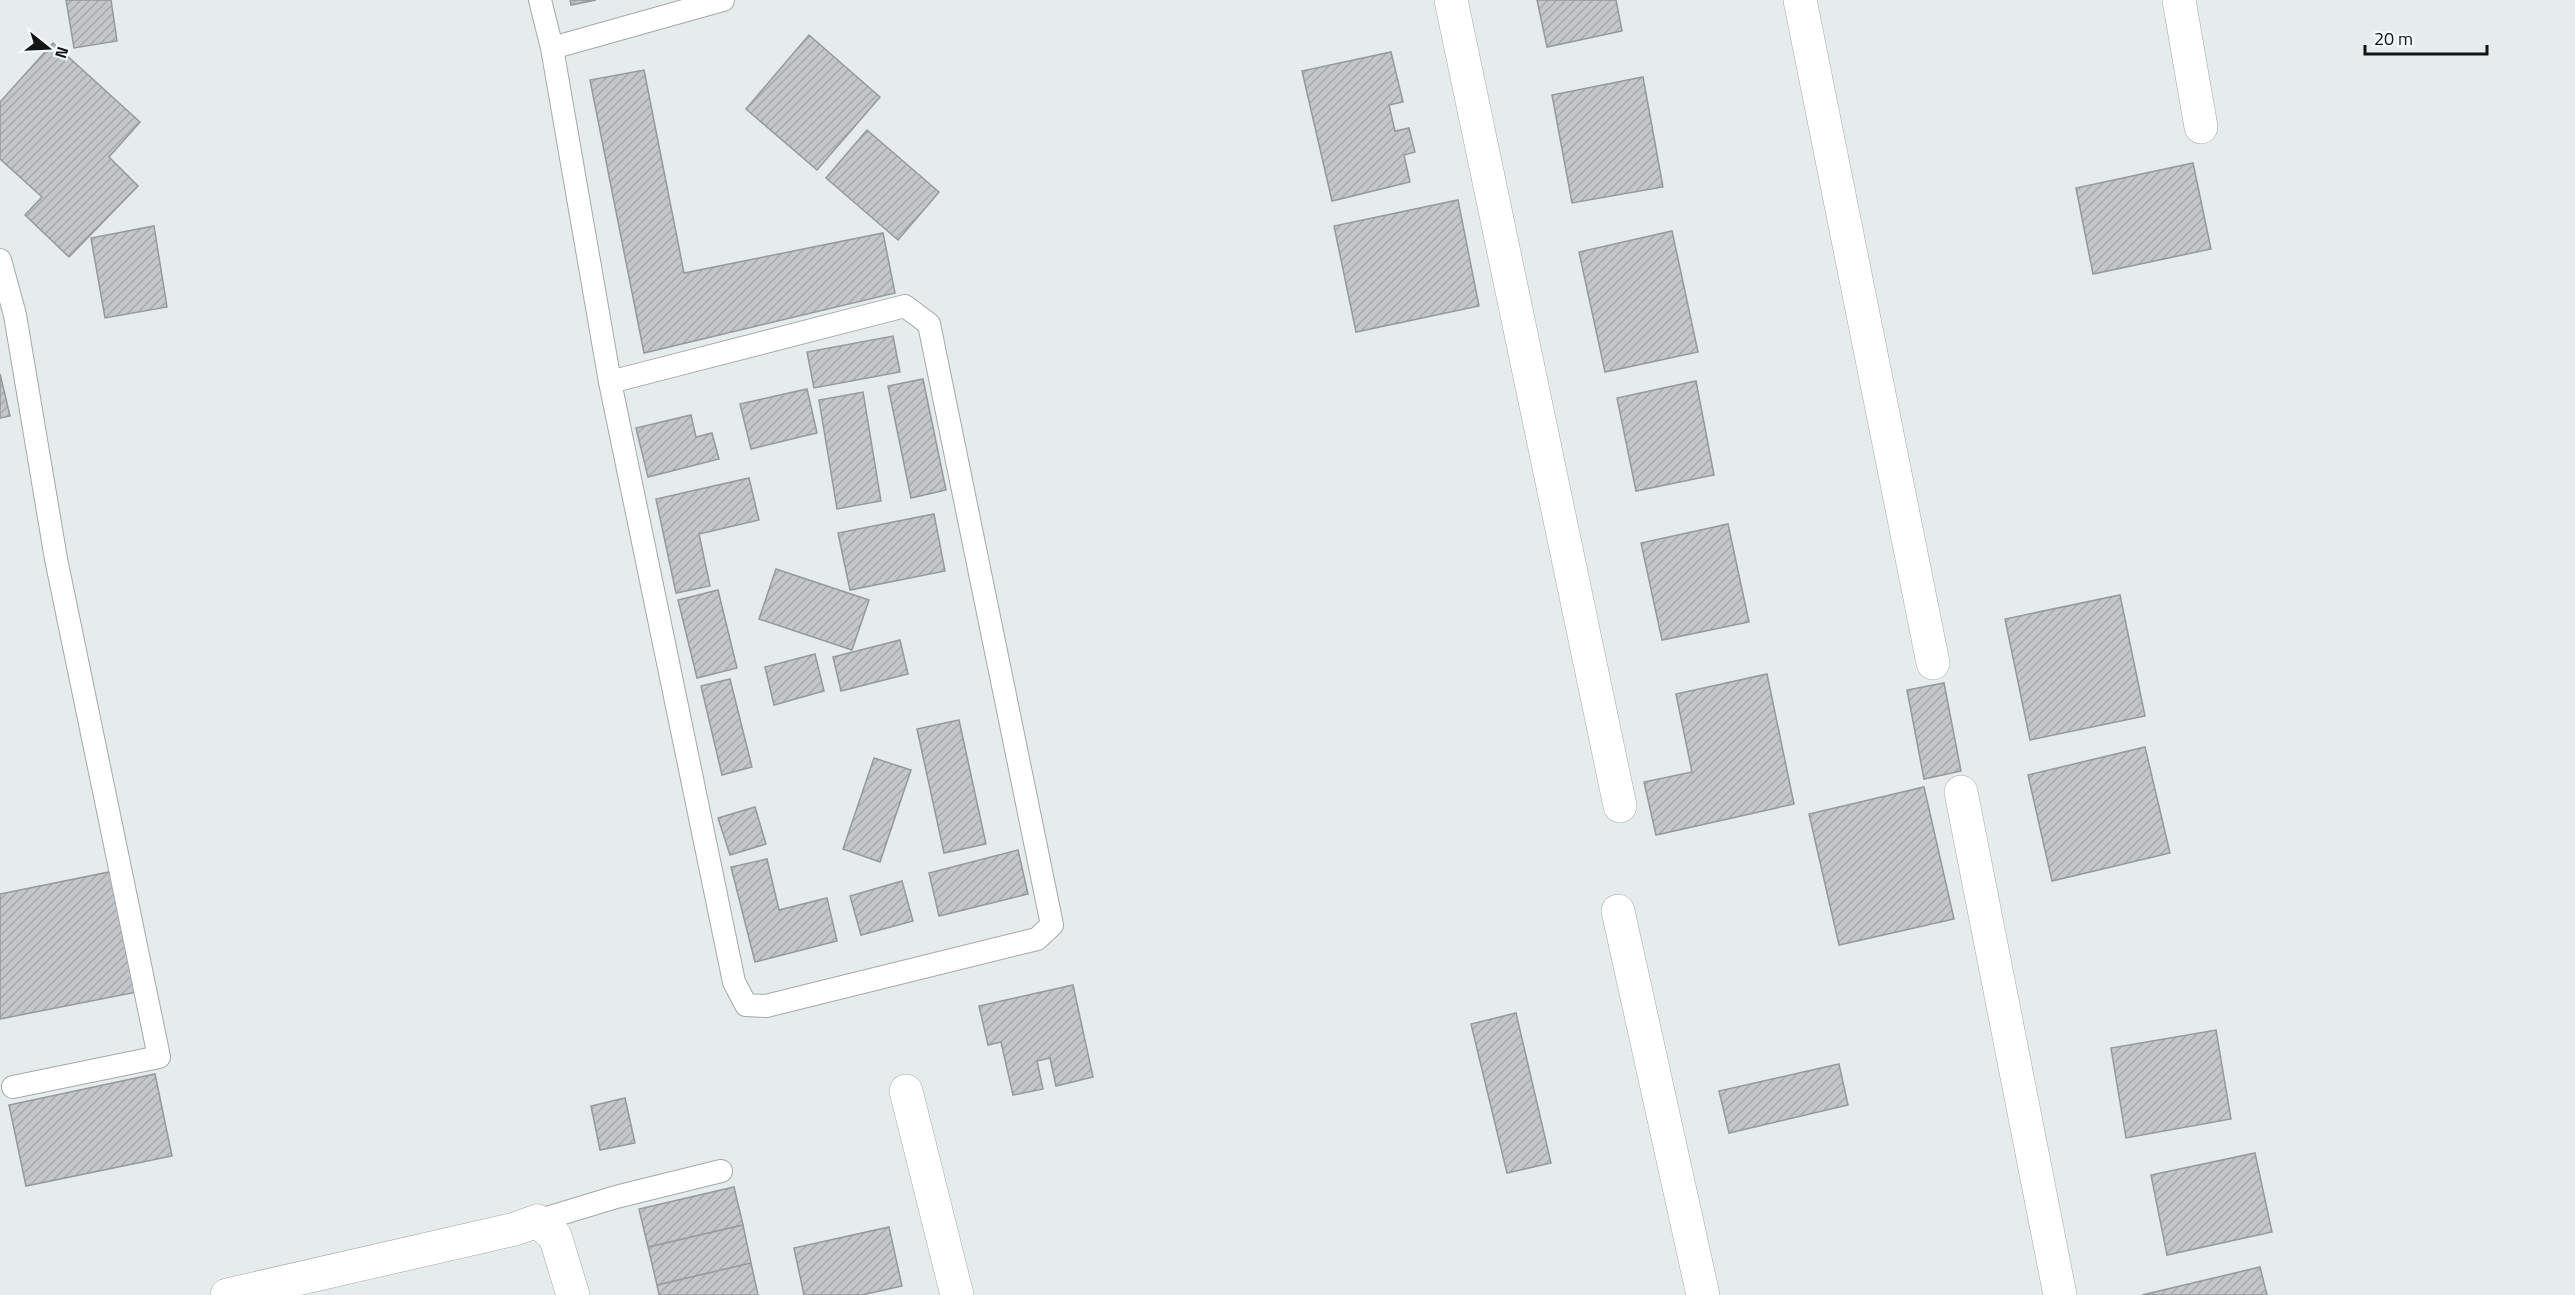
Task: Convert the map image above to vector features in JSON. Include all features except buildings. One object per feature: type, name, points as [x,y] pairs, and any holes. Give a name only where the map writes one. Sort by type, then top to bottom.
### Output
[{"type":"street","points":[[1451,0],[1620,806]]},
{"type":"street","points":[[1800,0],[1934,663]]},
{"type":"street","points":[[2179,0],[2201,127]]},
{"type":"street","points":[[1961,792],[2060,1295]]},
{"type":"street","points":[[1618,911],[1703,1295]]},
{"type":"street","points":[[906,1091],[957,1295]]},
{"type":"street","points":[[227,1295],[515,1229],[537,1221],[555,1236],[573,1295]]},
{"type":"lane","points":[[540,0],[552,48],[610,382],[734,981],[746,1005],[766,1006],[1037,939],[1052,925],[928,324],[905,306],[610,382]]},
{"type":"lane","points":[[552,48],[723,0]]},
{"type":"lane","points":[[0,260],[15,315],[56,559],[159,1057],[13,1087]]},
{"type":"lane","points":[[537,1221],[616,1197],[721,1171]]}]
